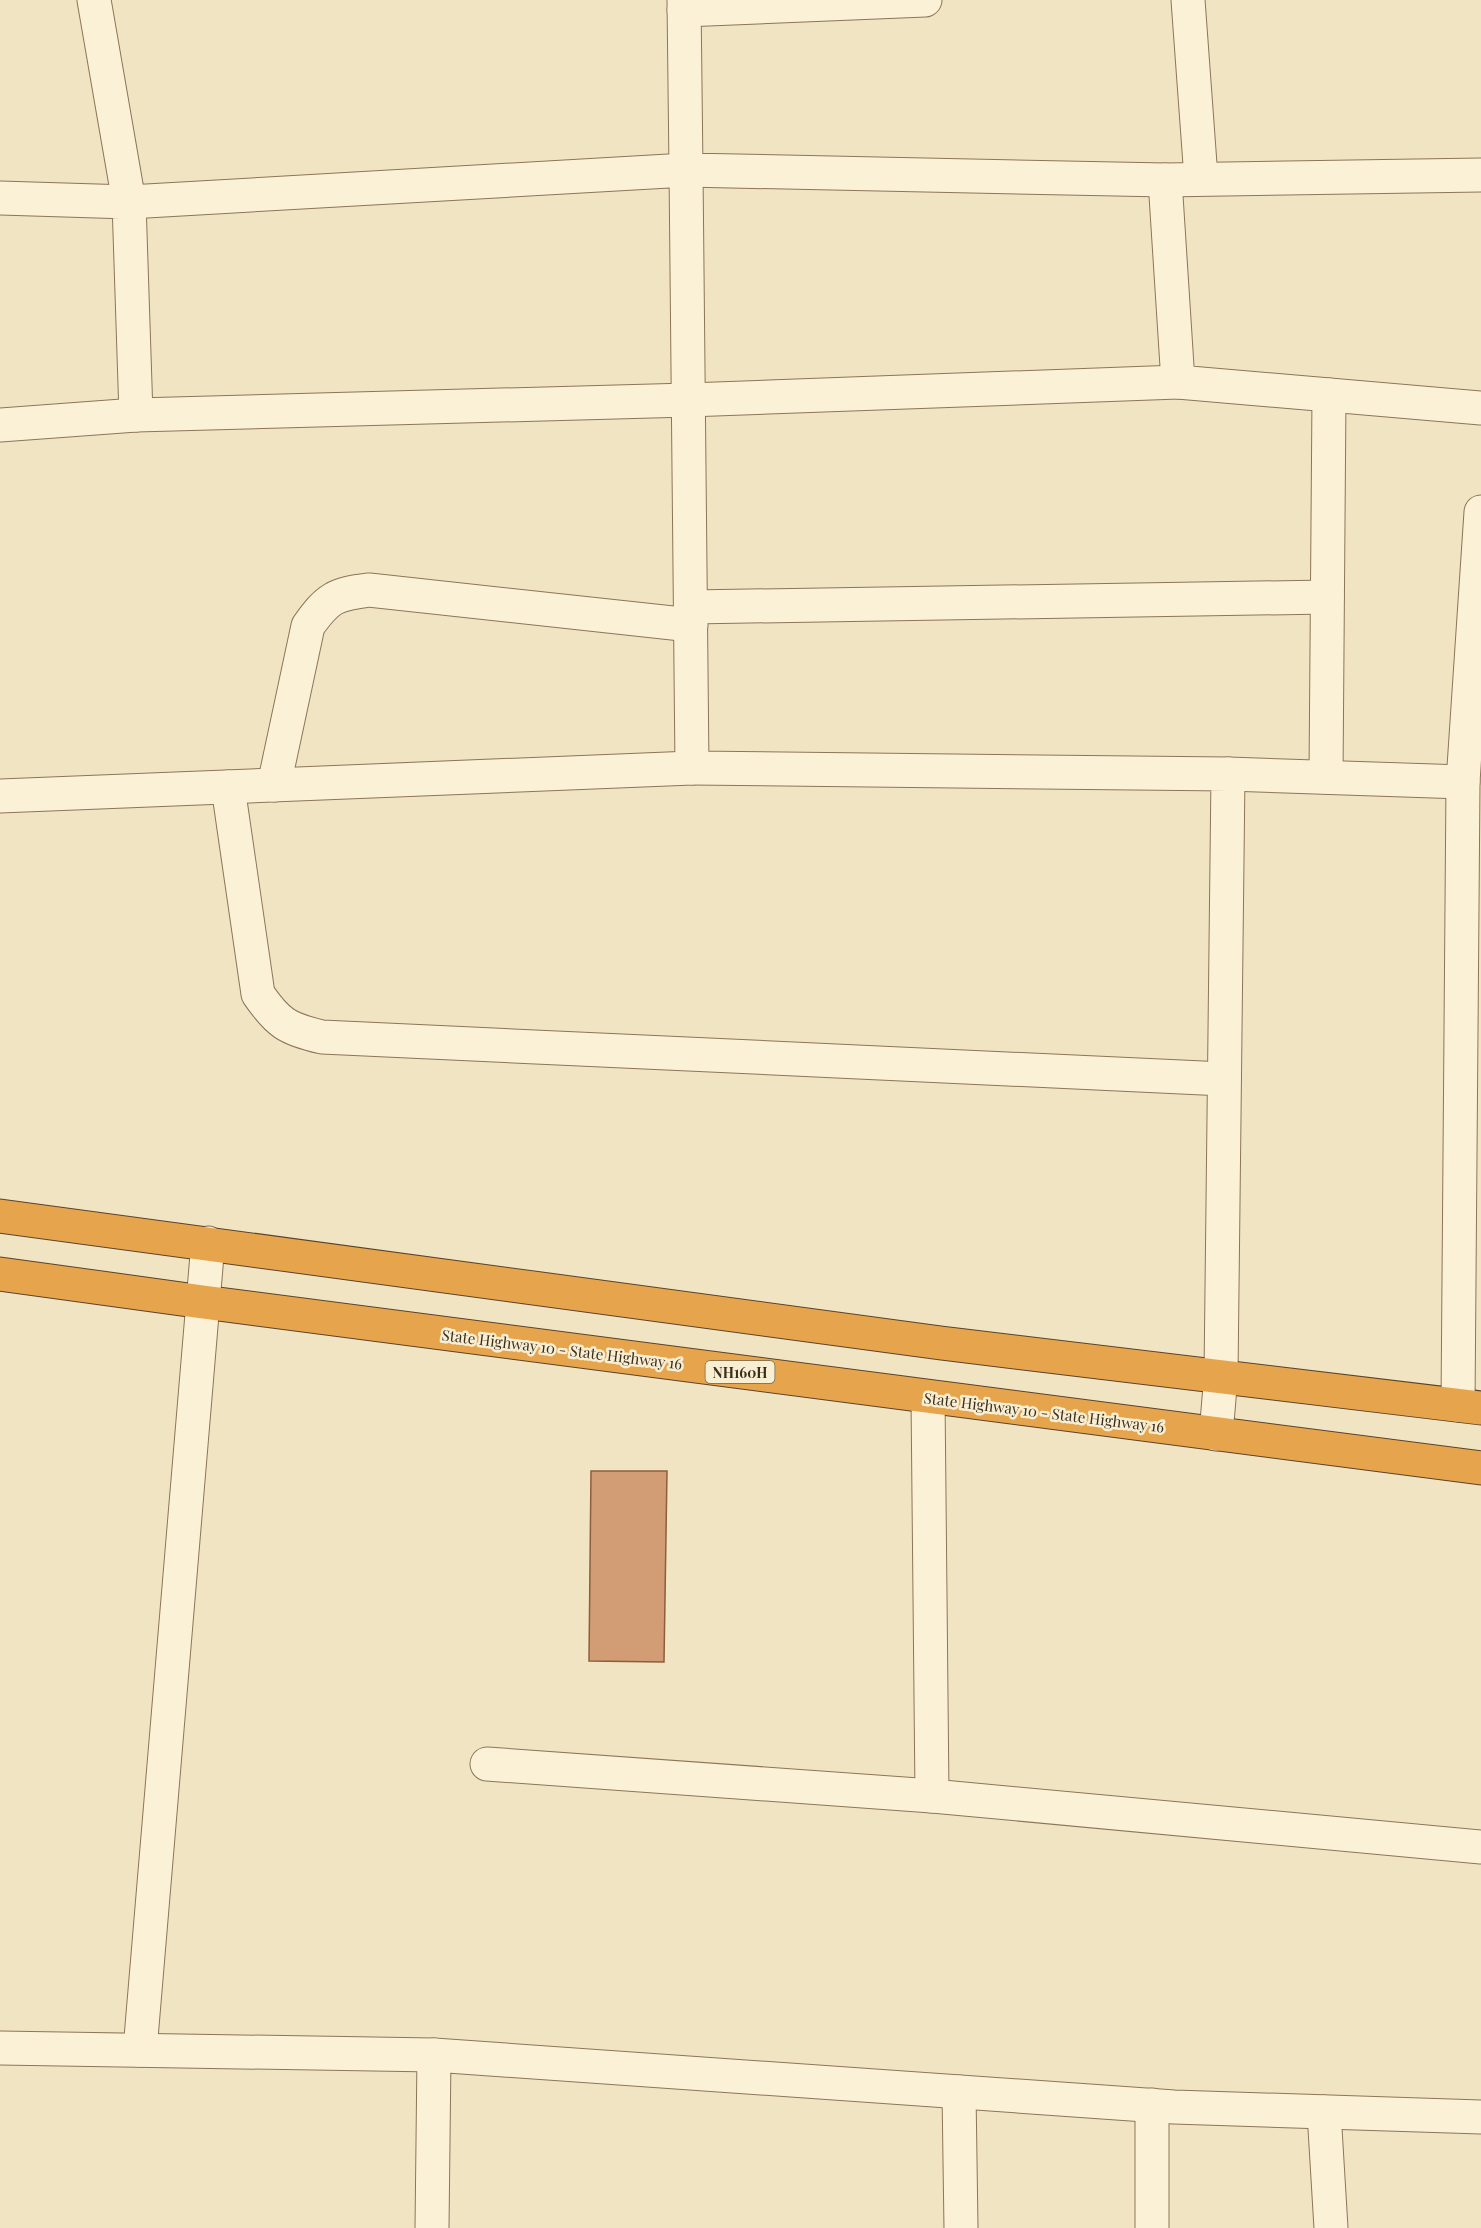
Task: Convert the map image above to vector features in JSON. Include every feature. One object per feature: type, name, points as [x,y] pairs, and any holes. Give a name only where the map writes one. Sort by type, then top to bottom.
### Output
[{"type":"highway","points":[[0,1216],[952,1344],[1470,1407]]},
{"type":"highway","name":"State Highway 10 - State Highway 16","points":[[0,1274],[1481,1468]]},
{"type":"street","points":[[94,0],[129,202],[136,414]]},
{"type":"street","points":[[692,768],[684,5],[925,0]]},
{"type":"street","points":[[1188,0],[1201,178]]},
{"type":"street","points":[[0,198],[129,202],[686,170],[1165,180],[1481,175]]},
{"type":"street","points":[[1165,180],[1178,382]]},
{"type":"street","points":[[0,425],[136,414],[688,400],[1178,382],[1481,408]]},
{"type":"street","points":[[1326,777],[1329,395]]},
{"type":"street","points":[[1470,1407],[1463,782],[1481,512]]},
{"type":"street","points":[[274,785],[308,626],[323,605],[344,593],[369,590],[691,616],[1327,597]]},
{"type":"street","points":[[0,796],[692,768],[1228,774],[1463,782]]},
{"type":"street","points":[[1215,1434],[1221,1375],[1228,774]]},
{"type":"street","points":[[228,787],[258,993],[273,1016],[297,1031],[322,1037],[1224,1079]]},
{"type":"street","points":[[140,2050],[208,1243]]},
{"type":"street","points":[[928,1397],[932,1796]]},
{"type":"street","points":[[487,1764],[932,1796],[1481,1847]]},
{"type":"street","points":[[0,2048],[434,2055],[1152,2105],[1481,2117]]},
{"type":"street","points":[[432,2228],[434,2055]]},
{"type":"street","points":[[960,2092],[961,2228]]},
{"type":"street","points":[[1152,2105],[1152,2228]]},
{"type":"street","points":[[1324,2112],[1331,2228]]},
{"type":"building","points":[[591,1471],[667,1471],[664,1662],[589,1661]]}]
